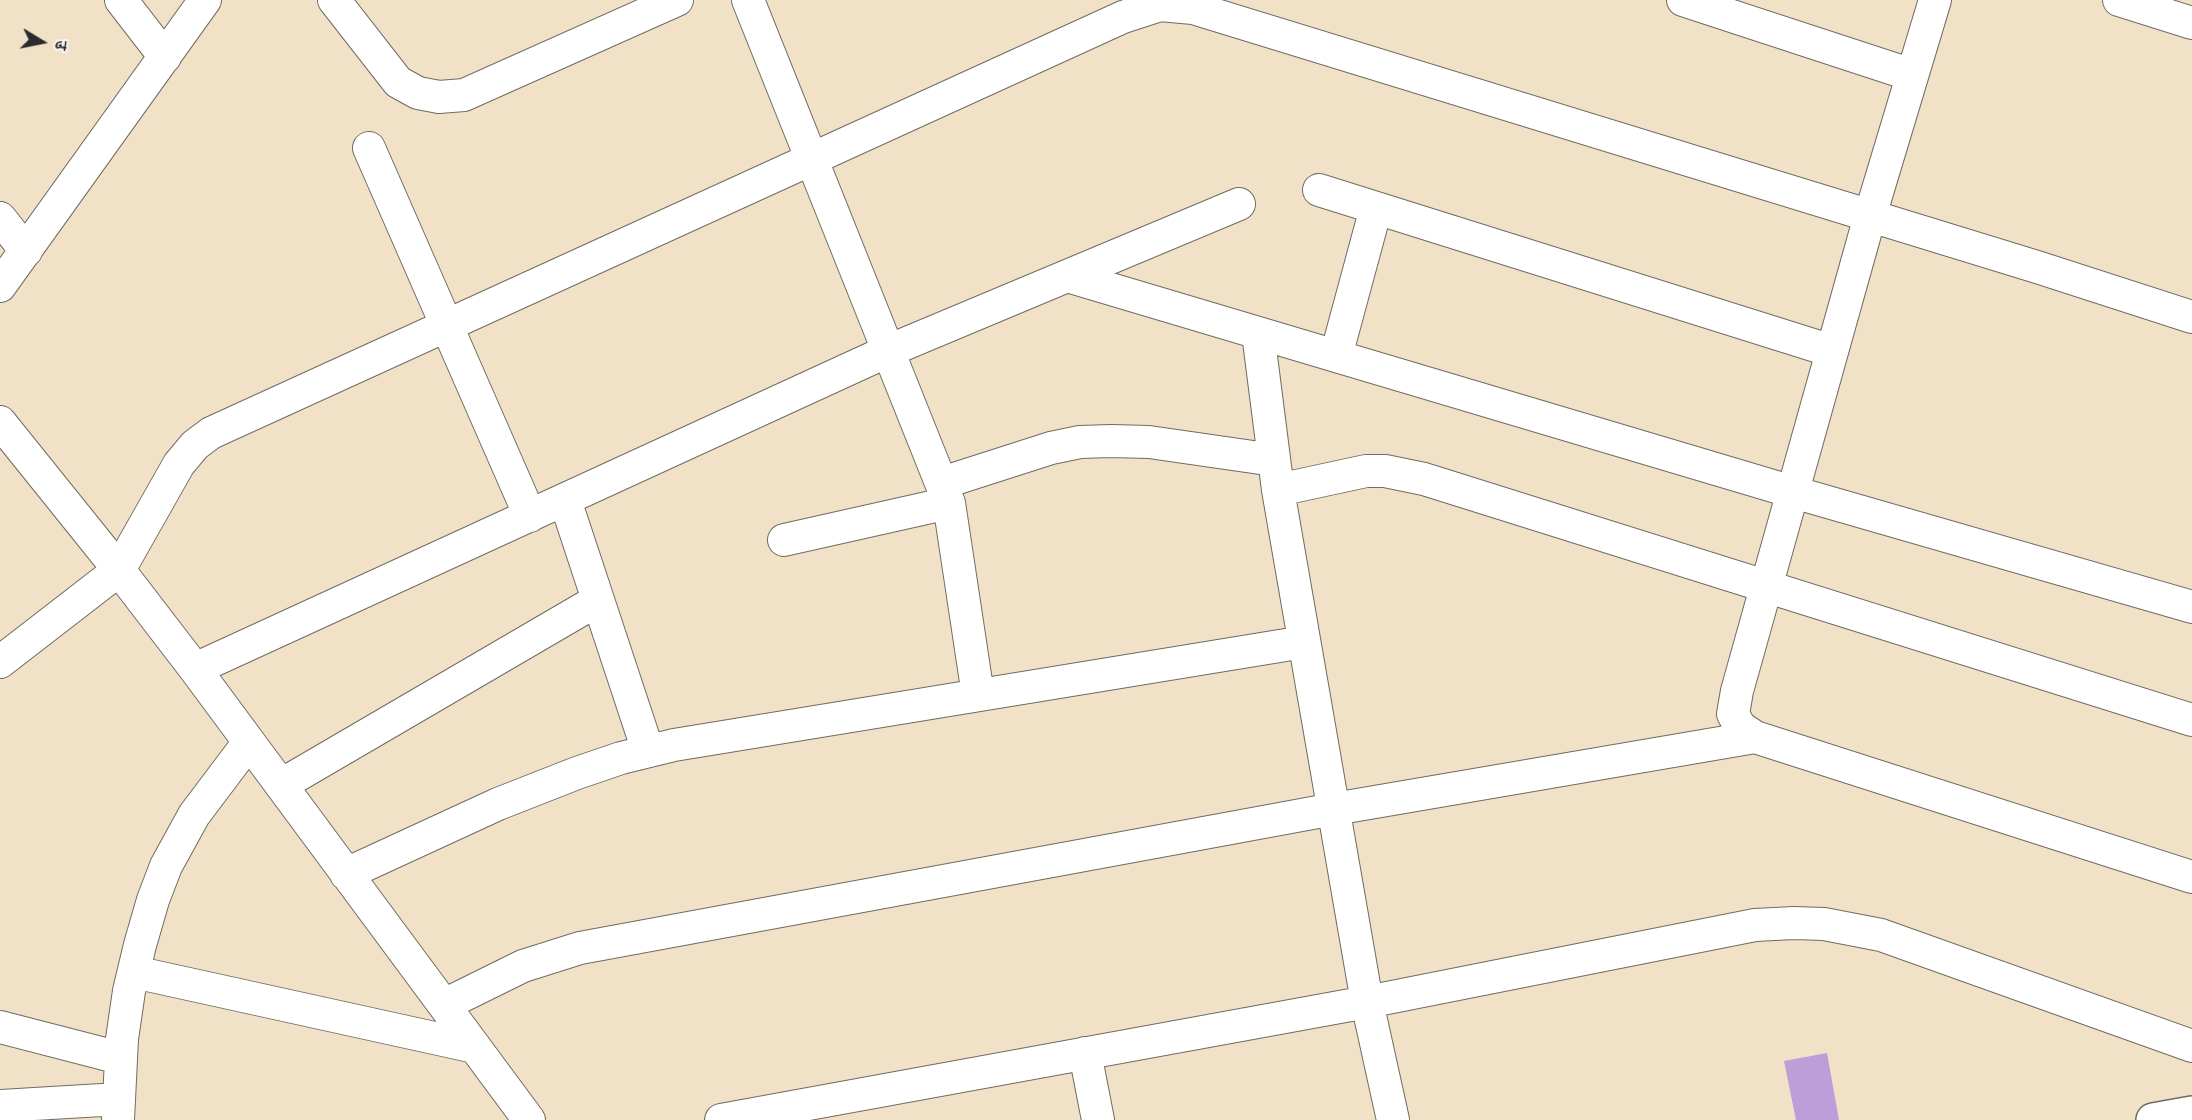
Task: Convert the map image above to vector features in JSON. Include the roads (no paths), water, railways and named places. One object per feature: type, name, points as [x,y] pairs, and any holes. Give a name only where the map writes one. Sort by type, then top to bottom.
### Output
[{"type":"highway","points":[[2154,1120],[2192,1113]]},
{"type":"street","points":[[121,0],[165,57]]},
{"type":"street","points":[[0,286],[205,0]]},
{"type":"street","points":[[334,0],[398,82],[418,93],[439,97],[464,96],[677,0]]},
{"type":"street","points":[[748,0],[945,493],[978,695]]},
{"type":"street","points":[[1683,0],[1912,75]]},
{"type":"street","points":[[1935,0],[1870,216],[1737,691],[1733,714],[1740,727],[1755,737],[2192,877]]},
{"type":"street","points":[[2119,0],[2192,23]]},
{"type":"street","points":[[0,662],[119,570],[179,465],[195,445],[211,434],[1123,17],[1160,5],[1193,8],[2192,317]]},
{"type":"street","points":[[369,148],[530,516]]},
{"type":"street","points":[[1319,190],[1832,351]]},
{"type":"street","points":[[195,669],[888,351],[1239,204]]},
{"type":"street","points":[[1336,356],[1376,208]]},
{"type":"street","points":[[0,219],[26,251]]},
{"type":"street","points":[[1067,276],[1792,492],[2192,607]]},
{"type":"street","points":[[1258,333],[1276,475],[1304,642],[1367,1002],[1393,1120]]},
{"type":"street","points":[[0,422],[195,669],[529,1120]]},
{"type":"street","points":[[784,540],[945,493],[1051,448],[1080,442],[1149,442],[1276,475],[1366,471],[1402,474],[2192,720]]},
{"type":"street","points":[[565,500],[648,751]]},
{"type":"street","points":[[281,785],[598,600]]},
{"type":"street","points":[[346,874],[498,804],[577,773],[648,751],[1304,642]]},
{"type":"street","points":[[444,1005],[523,966],[580,948],[1334,809],[1755,737]]},
{"type":"street","points":[[0,1106],[118,1109],[120,1058],[134,972],[150,911],[166,866],[194,815],[249,742]]},
{"type":"street","points":[[721,1120],[1367,1002],[1755,925],[1794,923],[1824,924],[1881,935],[2192,1046]]},
{"type":"street","points":[[134,972],[475,1047]]},
{"type":"street","points":[[0,1027],[120,1058]]},
{"type":"street","points":[[1085,1053],[1098,1120]]}]
